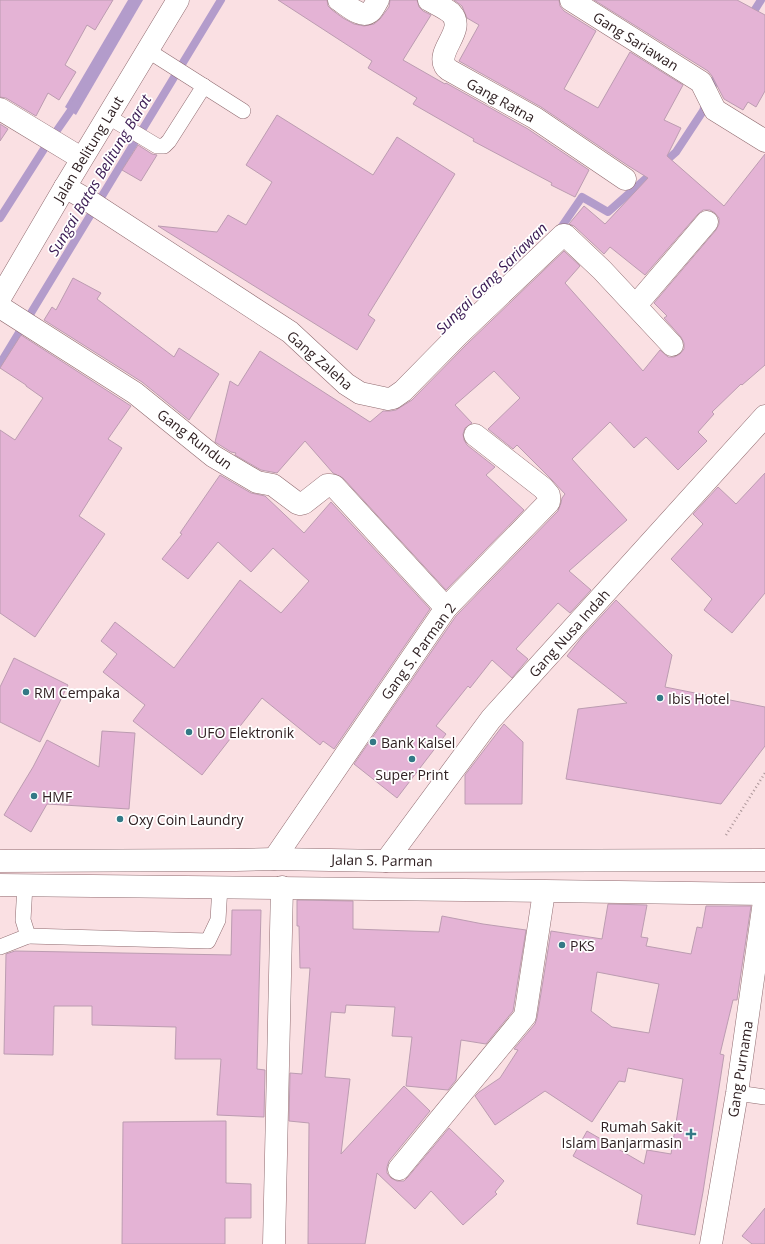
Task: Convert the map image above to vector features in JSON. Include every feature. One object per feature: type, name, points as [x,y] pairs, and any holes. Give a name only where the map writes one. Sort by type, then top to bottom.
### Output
[{"type":"main road","name":"Jalan Belitung Laut","points":[[0,298],[64,187],[178,0]]},
{"type":"main road","points":[[339,0],[357,12],[364,14],[370,12],[378,0]]},
{"type":"main road","name":"Gang Ratna","points":[[430,0],[451,13],[455,20],[455,30],[444,56],[444,65],[449,70],[534,118],[625,179]]},
{"type":"main road","name":"Gang Sariawan","points":[[571,0],[701,82],[715,110],[765,142]]},
{"type":"main road","points":[[0,109],[51,141],[82,158]]},
{"type":"main road","name":"Gang Zaleha","points":[[64,187],[96,206],[290,332],[353,389],[360,393],[384,399],[393,398],[403,391],[458,335],[563,235],[566,235],[602,270],[672,345]]},
{"type":"main road","points":[[636,305],[707,222]]},
{"type":"main road","name":"Gang Rundun","points":[[0,307],[135,393],[213,456],[257,482],[273,485],[300,504],[304,503],[327,485],[334,486],[446,608]]},
{"type":"main road","name":"Gang Nusa Indah","points":[[386,861],[491,719],[765,416]]},
{"type":"main road","name":"Gang S. Parman 2","points":[[274,858],[446,608],[548,504],[550,499],[549,495],[543,488],[475,435]]},
{"type":"main road","name":"Jalan S. Parman","points":[[0,861],[236,860],[274,858],[386,861],[765,860]]},
{"type":"main road","points":[[228,886],[236,860]]},
{"type":"main road","name":"Jalan S. Parman","points":[[0,885],[228,886],[544,892],[765,894]]},
{"type":"main road","points":[[274,1244],[282,887]]},
{"type":"main road","points":[[399,1169],[525,1016],[544,892]]},
{"type":"main road","name":"Gang Purnama","points":[[712,1244],[738,1093],[765,894]]},
{"type":"lane","points":[[147,50],[243,111]]},
{"type":"lane","points":[[107,116],[146,138],[157,146],[164,146],[167,144],[204,86]]},
{"type":"lane","points":[[25,885],[23,920],[28,936]]},
{"type":"lane","points":[[0,947],[28,936],[208,941],[218,920],[228,886]]},
{"type":"lane","points":[[738,1093],[765,1097]]},
{"type":"path","points":[[710,860],[765,773]]},
{"type":"shaded area","points":[[128,0],[143,0],[76,115],[65,107]]},
{"type":"building","points":[[0,0],[113,0],[95,30],[87,25],[65,65],[76,72],[59,100],[48,93],[36,116],[6,98],[0,97]]},
{"type":"building","points":[[278,0],[327,0],[328,6],[343,18],[354,24],[364,26],[374,24],[380,19],[389,7],[390,0],[417,0],[419,7],[431,15],[403,60],[528,129],[589,170],[575,197],[551,185],[552,183],[473,141],[474,139],[413,104],[417,98],[368,68],[372,61]]},
{"type":"building","points":[[454,0],[559,0],[560,6],[564,11],[596,31],[564,89],[598,108],[630,52],[683,85],[664,120],[681,128],[667,156],[724,206],[765,154],[765,365],[742,385],[741,384],[712,412],[714,414],[698,432],[707,441],[678,470],[646,437],[634,448],[610,422],[572,459],[627,520],[569,571],[591,590],[570,613],[558,603],[516,649],[528,659],[512,678],[492,660],[470,688],[468,686],[436,726],[446,734],[397,798],[354,764],[456,616],[558,511],[562,498],[565,494],[517,445],[513,449],[488,429],[520,398],[494,371],[455,405],[472,423],[465,428],[463,434],[467,445],[495,467],[486,475],[524,510],[446,590],[343,478],[333,473],[305,441],[277,473],[261,470],[235,455],[236,453],[231,452],[215,442],[230,381],[238,386],[260,351],[370,422],[383,411],[396,410],[412,400],[467,344],[564,251],[580,266],[565,283],[643,371],[660,350],[668,357],[674,357],[680,354],[684,349],[684,343],[681,337],[664,318],[667,316],[654,303],[716,230],[719,224],[719,218],[715,213],[710,210],[703,210],[645,275],[610,247],[604,254],[574,226],[569,224],[584,206],[605,224],[648,178],[541,107],[459,61],[479,25],[467,18],[462,6]]},
{"type":"building","points":[[594,0],[737,0],[765,15],[765,91],[756,107],[748,102],[743,110],[724,99],[708,71]]},
{"type":"building","points":[[277,115],[373,175],[397,137],[455,174],[368,315],[375,320],[357,350],[158,226],[217,232],[228,215],[246,225],[272,182],[246,165]]},
{"type":"building","points":[[0,124],[8,129],[0,141]]},
{"type":"building","points":[[138,145],[152,154],[157,155],[141,181],[122,170]]},
{"type":"building","points":[[73,278],[101,293],[97,299],[174,357],[179,348],[219,374],[189,420],[142,382],[44,320],[52,307],[56,310]]},
{"type":"building","points":[[21,335],[131,406],[108,439],[122,448],[79,516],[105,534],[35,637],[0,613],[0,430],[15,440],[43,398],[0,368]]},
{"type":"building","points":[[765,473],[765,593],[732,633],[704,610],[712,599],[671,559],[703,524],[693,514],[718,487],[736,504]]},
{"type":"building","points":[[220,475],[251,493],[265,496],[304,533],[331,502],[430,609],[334,749],[323,741],[320,745],[262,698],[202,775],[133,721],[145,705],[103,672],[117,654],[101,641],[115,622],[174,668],[240,580],[281,613],[309,581],[273,548],[251,572],[218,542],[188,579],[162,559],[182,534],[180,533]]},
{"type":"building","name":"Ibis Hotel","points":[[616,600],[672,655],[665,687],[765,707],[765,746],[721,804],[566,779],[578,709],[627,703],[567,656],[582,637]]},
{"type":"building","points":[[14,658],[68,685],[40,742],[0,722],[0,687]]},
{"type":"building","points":[[504,724],[523,742],[522,804],[465,804],[465,775]]},
{"type":"building","points":[[102,731],[135,733],[129,809],[47,804],[31,832],[4,815],[33,767],[47,740],[99,767]]},
{"type":"building","points":[[297,900],[353,901],[353,929],[439,932],[442,916],[526,930],[513,1011],[486,1044],[461,1040],[456,1080],[448,1090],[406,1086],[412,1037],[392,1036],[395,1007],[346,1005],[345,1013],[331,1012],[325,1077],[350,1079],[341,1154],[404,1086],[430,1111],[389,1161],[387,1173],[391,1178],[397,1181],[404,1181],[449,1128],[504,1181],[495,1192],[497,1194],[463,1225],[431,1191],[415,1209],[377,1173],[365,1244],[308,1244],[309,1123],[289,1121],[290,1073],[302,1074],[310,968],[300,968]]},
{"type":"building","points":[[608,904],[647,905],[641,937],[648,938],[646,946],[691,954],[697,927],[702,928],[706,906],[751,906],[737,1000],[733,1000],[720,1054],[724,1055],[695,1235],[637,1224],[642,1195],[573,1156],[587,1131],[644,1164],[647,1150],[671,1154],[683,1079],[628,1068],[625,1082],[619,1081],[592,1122],[545,1091],[495,1125],[475,1096],[500,1078],[518,1050],[514,1049],[535,1024],[551,931],[602,939]],"holes":[[[597,972],[659,984],[649,1033],[612,1027],[591,1011]]]},
{"type":"building","points":[[232,910],[261,910],[257,1069],[265,1070],[264,1117],[217,1115],[221,1059],[175,1059],[176,1027],[92,1025],[92,1006],[54,1006],[53,1055],[4,1054],[6,954],[15,951],[231,955]]},
{"type":"building","points":[[226,1121],[226,1183],[251,1184],[251,1218],[225,1218],[225,1244],[122,1244],[123,1122]]},
{"type":"building","points":[[765,1208],[765,1244],[752,1244],[742,1236]]},
{"type":"waterway","name":"Sungai Batas Belitung Barat","points":[[0,364],[221,0]]},
{"type":"waterway","name":"Sungai Gang Sariawan","points":[[749,19],[761,0]]},
{"type":"waterway","name":"Sungai Gang Sariawan","points":[[558,232],[582,197],[608,212],[676,152],[703,111],[718,72]]},
{"type":"waterway","points":[[0,218],[44,149],[76,103]]},
{"type":"place","name":"RM Cempaka","points":[[26,692]]},
{"type":"place","name":"Ibis Hotel","points":[[660,698]]},
{"type":"place","name":"UFO Elektronik","points":[[189,732]]},
{"type":"place","name":"Bank Kalsel","points":[[373,742]]},
{"type":"place","name":"Super Print","points":[[412,759]]},
{"type":"place","name":"HMF","points":[[34,796]]},
{"type":"place","name":"Oxy Coin Laundry","points":[[120,819]]},
{"type":"place","name":"PKS","points":[[562,945]]},
{"type":"place","name":"Rumah Sakit Islam Banjarmasin","points":[[691,1134]]}]
